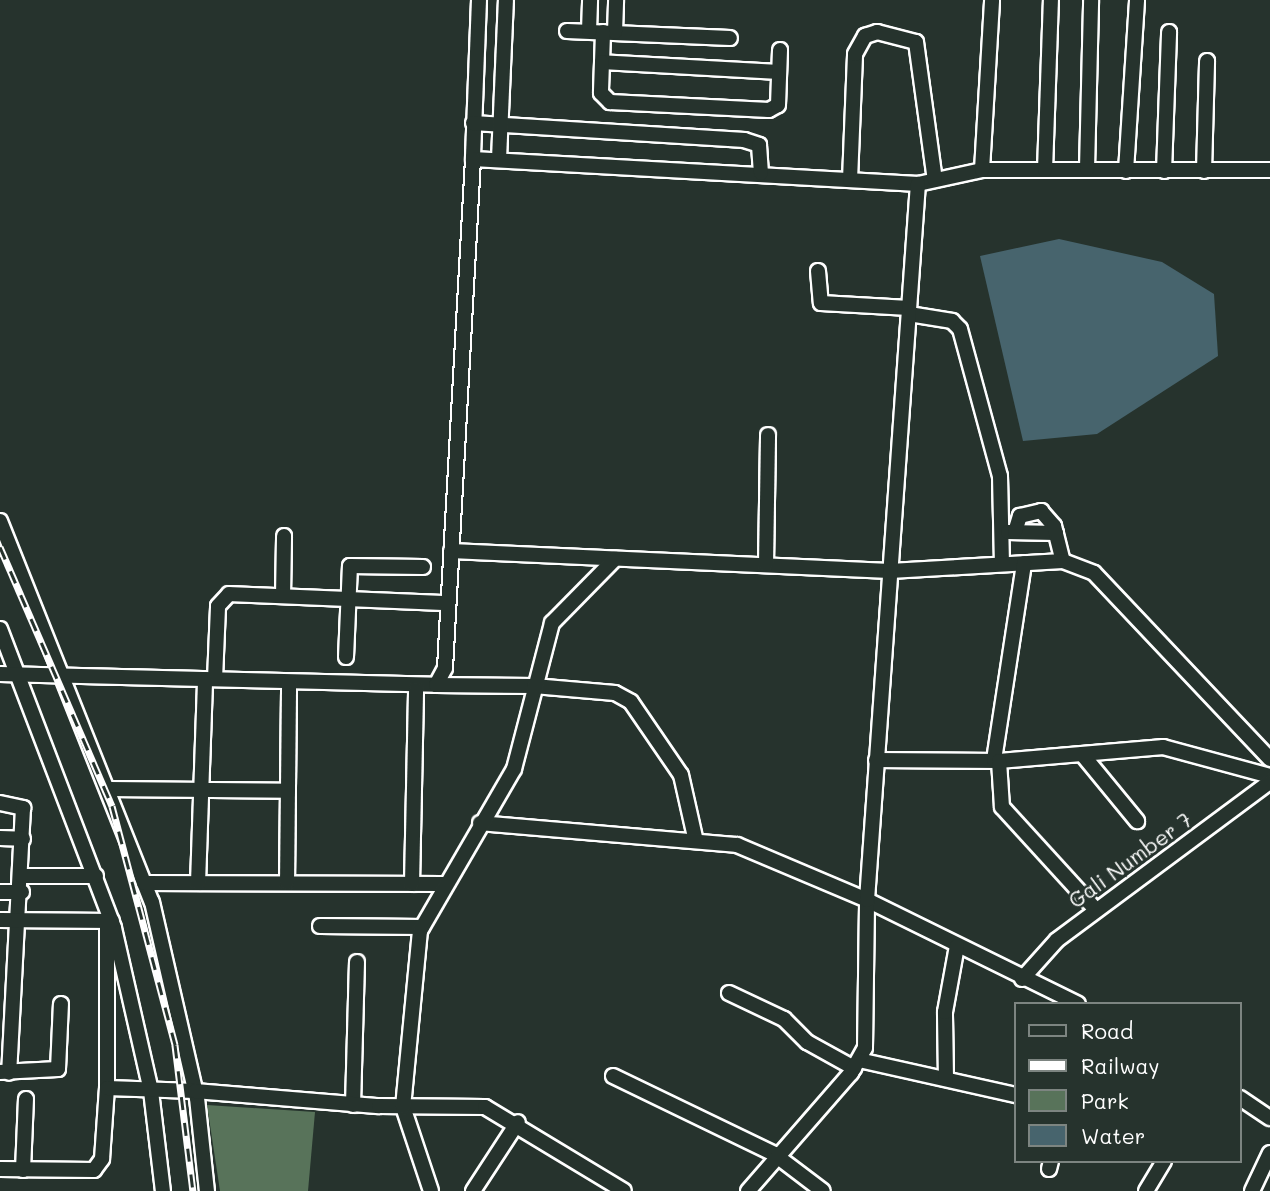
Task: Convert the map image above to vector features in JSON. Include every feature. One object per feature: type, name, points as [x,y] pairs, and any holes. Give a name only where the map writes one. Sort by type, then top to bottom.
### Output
[{"type":"street","points":[[436,685],[445,668],[479,0]]},
{"type":"street","points":[[499,159],[506,0]]},
{"type":"street","points":[[590,0],[602,32],[601,93],[610,102],[769,110],[778,105],[780,50]]},
{"type":"street","points":[[602,32],[616,0]]},
{"type":"street","points":[[982,170],[992,0]]},
{"type":"street","points":[[1045,170],[1051,0]]},
{"type":"street","points":[[1087,169],[1091,0]]},
{"type":"street","points":[[1126,171],[1137,0]]},
{"type":"street","points":[[567,31],[730,38]]},
{"type":"street","points":[[850,180],[855,54],[865,36],[877,32],[916,43],[935,180]]},
{"type":"street","points":[[1164,171],[1169,32]]},
{"type":"street","points":[[1204,171],[1207,61]]},
{"type":"street","points":[[602,62],[779,72]]},
{"type":"street","points":[[473,122],[744,140],[759,145],[761,173]]},
{"type":"street","points":[[473,159],[761,173],[918,184],[982,170],[1270,170]]},
{"type":"street","points":[[748,1191],[774,1154],[857,1064],[867,1028],[867,900],[918,184]]},
{"type":"street","points":[[818,271],[821,303],[909,311],[951,321],[960,329],[998,464],[1008,532],[1002,564]]},
{"type":"street","points":[[766,565],[768,435]]},
{"type":"street","points":[[1008,532],[1020,516],[1034,509],[1047,516],[1056,533],[1063,561]]},
{"type":"street","points":[[0,521],[67,677],[144,883],[195,1091],[207,1191]]},
{"type":"street","points":[[1008,532],[1056,533]]},
{"type":"street","points":[[283,596],[284,536]]},
{"type":"street","points":[[451,551],[890,570],[1063,561],[1094,573],[1270,760]]},
{"type":"street","points":[[431,1191],[403,1107],[422,927],[444,884],[514,769],[552,623],[615,559]]},
{"type":"street","points":[[1024,563],[997,760],[1002,807],[1096,909]]},
{"type":"street","points":[[346,657],[351,564],[423,567]]},
{"type":"street","points":[[198,883],[201,790],[220,600],[229,594],[448,603]]},
{"type":"street","points":[[0,629],[96,876],[110,921],[151,1091],[163,1191]]},
{"type":"street","points":[[0,674],[210,679],[416,689],[436,685],[534,686],[615,693],[631,702],[681,775],[695,837]]},
{"type":"street","points":[[287,883],[289,682]]},
{"type":"street","points":[[412,884],[416,689]]},
{"type":"street","points":[[877,760],[997,760],[1163,747],[1270,776]]},
{"type":"street","points":[[1082,754],[1137,821]]},
{"type":"street","name":"Gali Number 7","points":[[1022,979],[1096,909],[1270,782]]},
{"type":"street","points":[[109,789],[288,791]]},
{"type":"street","points":[[0,803],[23,808],[20,921],[4,1073],[58,1069],[61,1004]]},
{"type":"street","points":[[480,823],[695,837],[762,854],[867,900],[1022,979],[1074,1002]]},
{"type":"street","points":[[0,838],[23,839]]},
{"type":"street","points":[[22,876],[96,876]]},
{"type":"street","points":[[144,883],[444,884]]},
{"type":"street","points":[[0,892],[22,892]]},
{"type":"street","points":[[0,920],[110,921]]},
{"type":"street","points":[[0,1169],[88,1172],[99,1166],[107,1088],[110,921]]},
{"type":"street","points":[[320,926],[422,927]]},
{"type":"street","points":[[946,1079],[945,1012],[957,946]]},
{"type":"street","points":[[353,1105],[358,962]]},
{"type":"street","points":[[729,993],[784,1019],[857,1064],[946,1079],[1014,1095]]},
{"type":"street","points":[[613,1076],[774,1154],[823,1191]]},
{"type":"street","points":[[107,1088],[195,1091],[353,1105],[485,1107],[519,1122],[624,1191]]},
{"type":"street","points":[[23,1170],[26,1099]]},
{"type":"street","points":[[1242,1099],[1268,1113]]},
{"type":"street","points":[[472,1191],[519,1122]]},
{"type":"street","points":[[1252,1191],[1270,1153]]},
{"type":"street","points":[[1146,1191],[1163,1163]]},
{"type":"green space","points":[[207,1105],[315,1112],[308,1191],[220,1191]]},
{"type":"water","points":[[1059,239],[1162,262],[1214,294],[1218,356],[1097,434],[1023,441],[980,256]]},
{"type":"railway","points":[[0,547],[112,806],[175,1045],[193,1191]]}]
